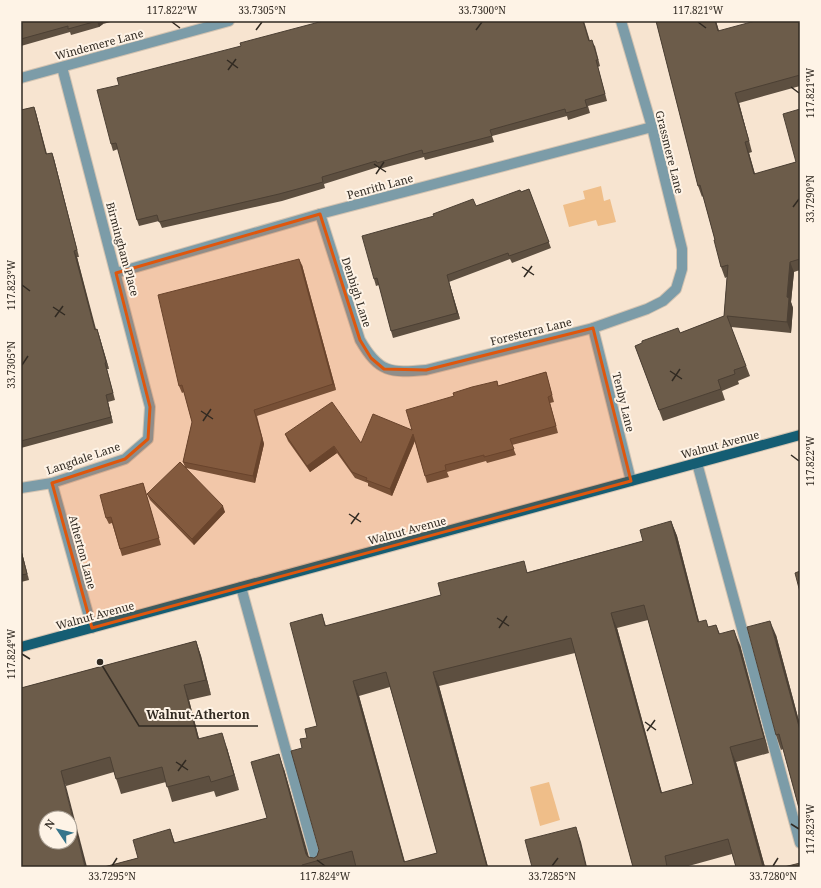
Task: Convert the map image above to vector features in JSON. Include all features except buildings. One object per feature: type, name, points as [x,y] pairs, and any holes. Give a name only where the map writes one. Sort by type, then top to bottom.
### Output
[{"type":"main road","name":"Walnut Avenue","points":[[21,647],[800,435]]},
{"type":"street","name":"Windemere Lane","points":[[21,78],[229,21]]},
{"type":"street","name":"Grassmere Lane","points":[[621,21],[652,127],[682,249],[682,269],[676,289]]},
{"type":"street","name":"Birmingham Place","points":[[62,67],[150,407],[148,439]]},
{"type":"street","name":"Penrith Lane","points":[[116,273],[320,214],[652,127]]},
{"type":"street","name":"Denbigh Lane","points":[[320,214],[360,340],[371,358],[384,369]]},
{"type":"street","name":"Foresterra Lane","points":[[384,369],[404,372],[426,370],[593,328],[647,309],[663,301],[676,289]]},
{"type":"street","name":"Tenby Lane","points":[[593,328],[631,481]]},
{"type":"street","name":"Langdale Lane","points":[[21,488],[52,483],[125,459],[148,439]]},
{"type":"street","points":[[697,463],[800,843]]},
{"type":"street","name":"Atherton Lane","points":[[52,483],[92,628]]},
{"type":"street","points":[[241,587],[318,867]]},
{"type":"highlighted area","points":[[320,214],[360,340],[371,358],[384,369],[426,370],[593,328],[631,481],[92,628],[52,483],[125,459],[148,439],[150,407],[116,273]]},
{"type":"shaded area","points":[[601,186],[604,201],[610,199],[616,222],[598,226],[596,220],[569,227],[563,205],[585,199],[583,191]]},
{"type":"shaded area","points":[[549,782],[560,820],[540,826],[530,787]]},
{"type":"place","name":"Walnut-Atherton","points":[[100,662]]}]
